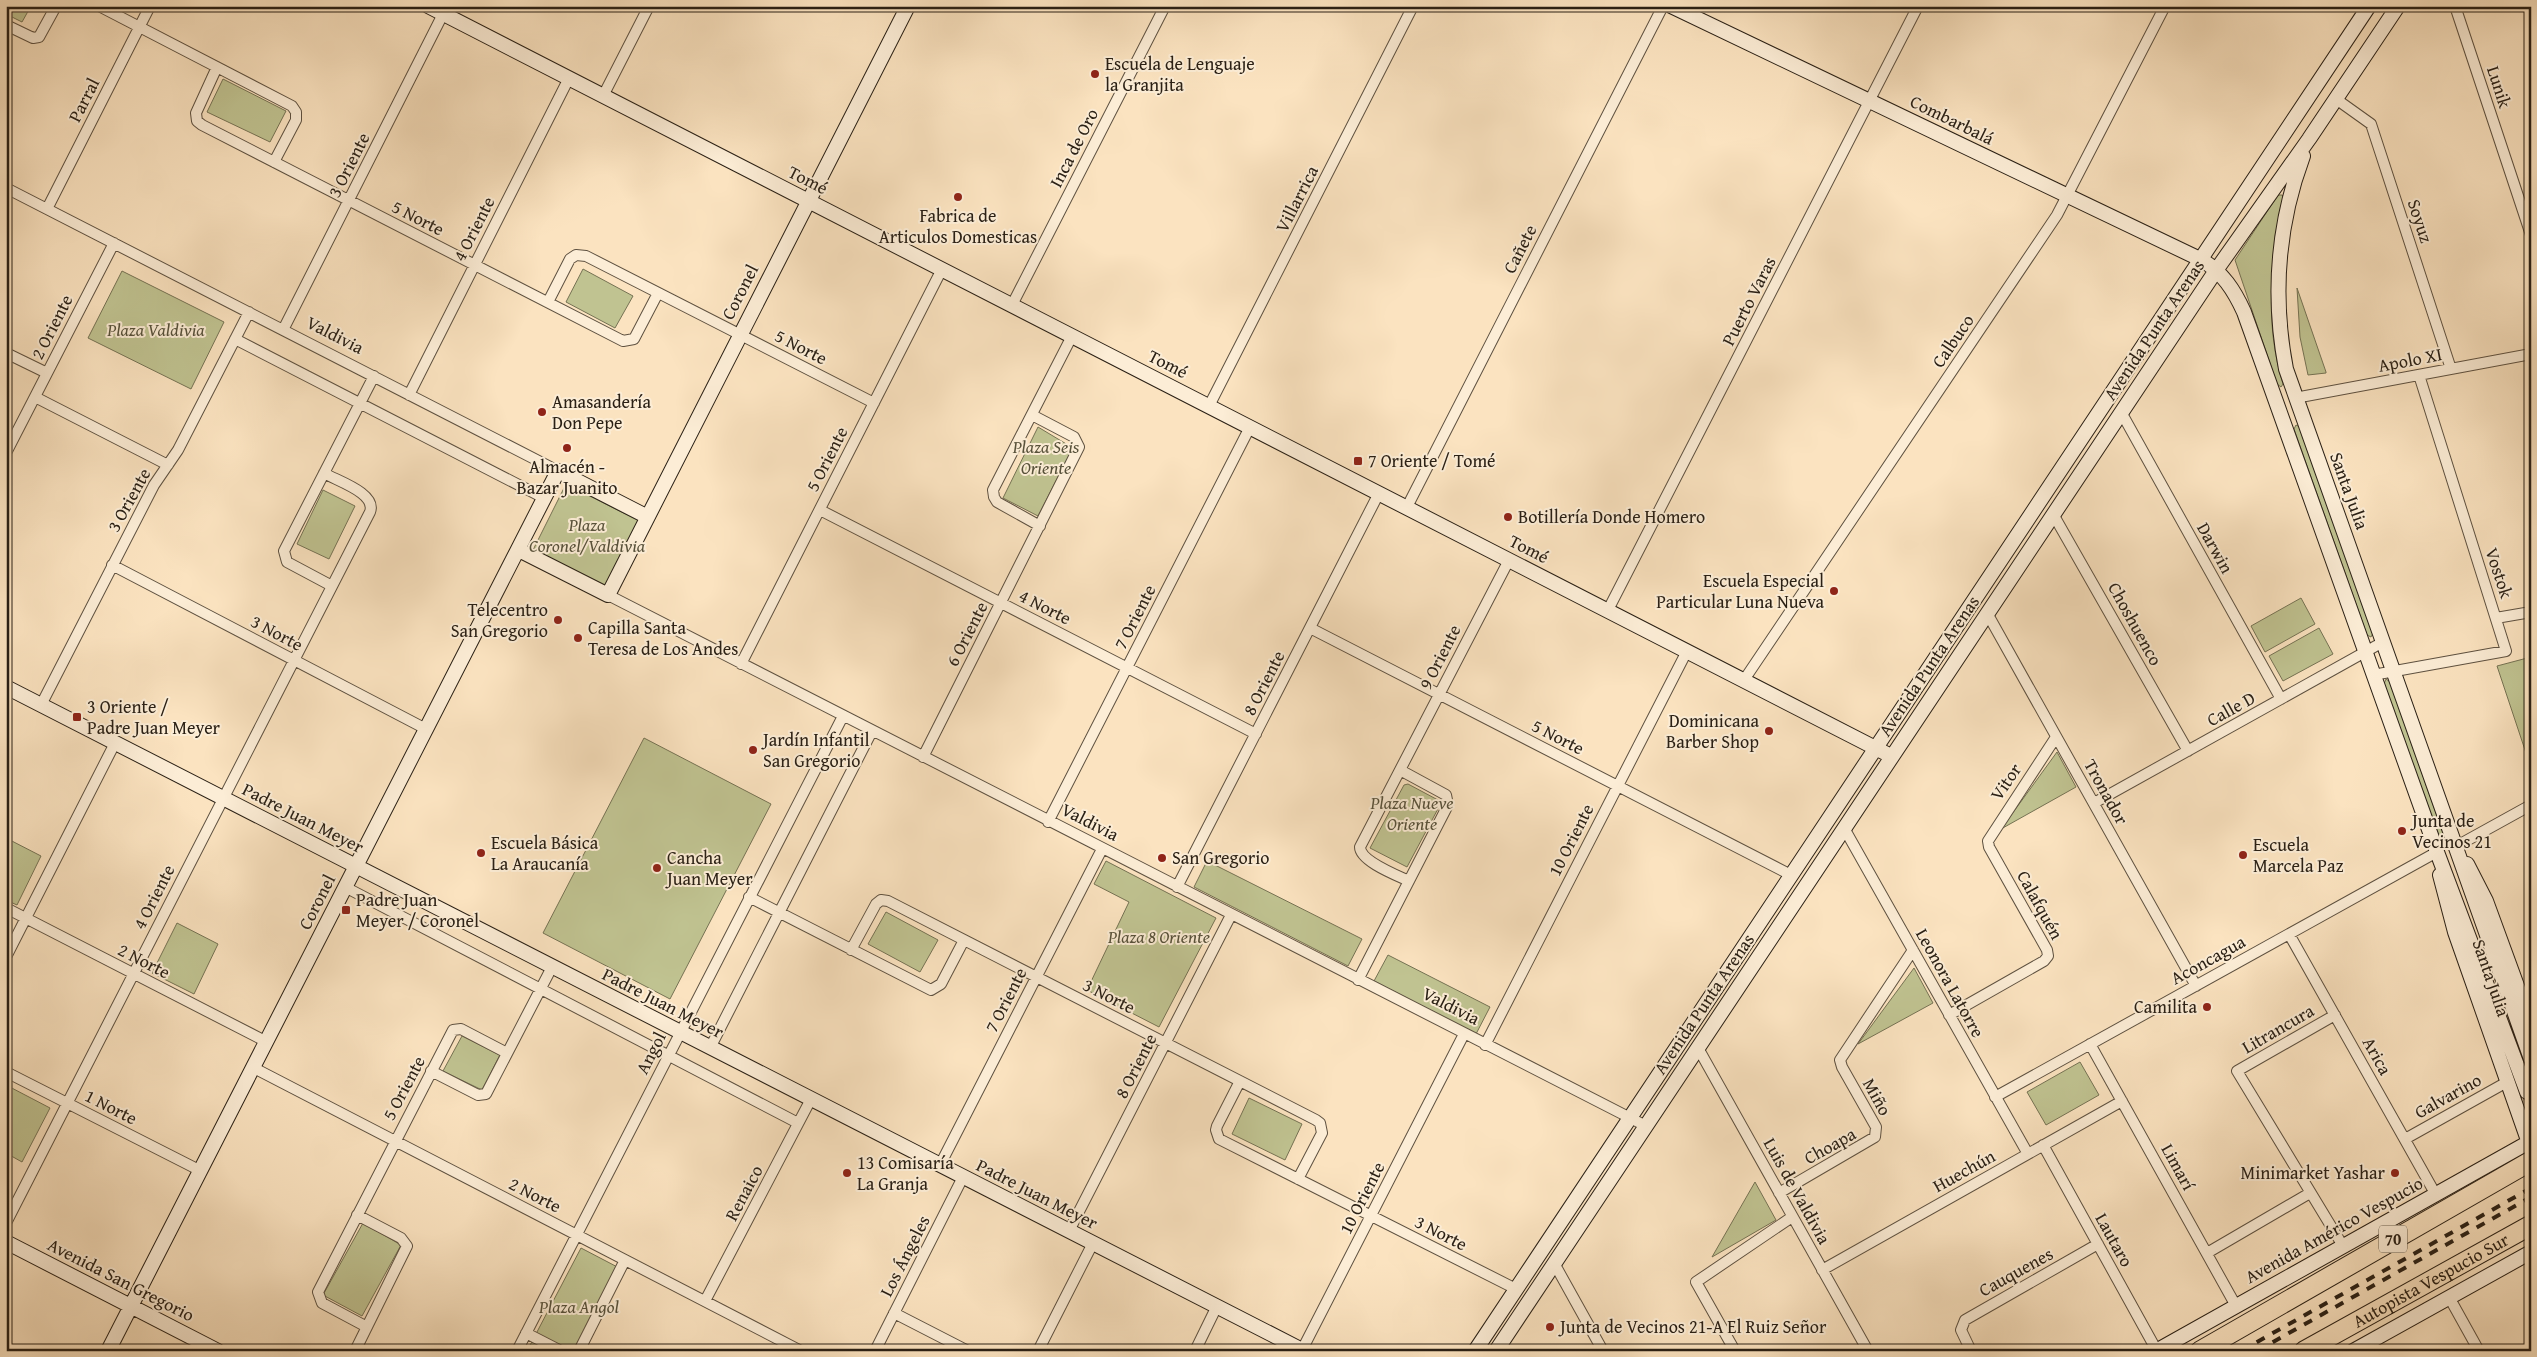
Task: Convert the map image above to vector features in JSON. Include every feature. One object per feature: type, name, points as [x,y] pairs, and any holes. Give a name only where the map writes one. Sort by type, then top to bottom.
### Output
[{"type":"highway","name":"70","points":[[2200,1351],[2530,1148]]},
{"type":"highway","name":"Autopista Vespucio Sur","points":[[2304,1351],[2531,1225]]},
{"type":"main road","name":"Tomé","points":[[428,6],[1892,756]]},
{"type":"main road","name":"Coronel","points":[[608,595],[646,516],[908,6]]},
{"type":"main road","name":"Combarbalá","points":[[1671,6],[2202,260],[2217,269]]},
{"type":"main road","name":"Avenida Punta Arenas","points":[[1475,1351],[1790,875],[2202,260],[2369,6]]},
{"type":"main road","name":"Avenida Punta Arenas","points":[[1496,1351],[2121,412],[2398,6]]},
{"type":"main road","name":"Santa Julia","points":[[2309,139],[2290,198],[2281,236],[2278,270],[2280,335],[2286,369],[2531,1059]]},
{"type":"main road","name":"Santa Julia","points":[[2217,269],[2230,286],[2244,312],[2437,852],[2527,1092]]},
{"type":"main road","name":"Coronel","points":[[108,1351],[558,471]]},
{"type":"main road","name":"Valdivia","points":[[558,471],[646,516]]},
{"type":"main road","name":"Valdivia","points":[[518,550],[608,595]]},
{"type":"main road","name":"Padre Juan Meyer","points":[[6,687],[1303,1350]]},
{"type":"main road","name":"Santa Julia","points":[[2455,847],[2473,874],[2486,901],[2531,1024]]},
{"type":"main road","name":"Santa Julia","points":[[2437,852],[2448,912],[2530,1148]]},
{"type":"main road","name":"Avenida Américo Vespucio","points":[[2156,1351],[2436,1194],[2530,1148]]},
{"type":"main road","name":"Avenida San Gregorio","points":[[6,1242],[218,1351]]},
{"type":"main road","points":[[2353,1351],[2531,1252]]},
{"type":"street","points":[[6,25],[36,38],[42,34],[56,6]]},
{"type":"street","points":[[99,6],[294,109],[296,120],[274,162]]},
{"type":"street","name":"Parral","points":[[47,209],[150,6]]},
{"type":"street","points":[[603,96],[649,6]]},
{"type":"street","name":"Inca de Oro","points":[[1012,305],[1165,6]]},
{"type":"street","name":"Villarrica","points":[[1209,406],[1413,6]]},
{"type":"street","name":"Cañete","points":[[1407,507],[1663,6]]},
{"type":"street","name":"Puerto Varas","points":[[1608,610],[1918,6]]},
{"type":"street","name":"Calbuco","points":[[1744,680],[2068,196],[2165,6]]},
{"type":"street","name":"Lunik","points":[[2454,6],[2531,235]]},
{"type":"street","name":"3 Oriente","points":[[283,330],[443,14]]},
{"type":"street","name":"5 Norte","points":[[217,67],[197,108],[198,121],[474,265],[627,342],[634,339],[658,293]]},
{"type":"street","name":"4 Oriente","points":[[409,394],[568,78]]},
{"type":"street","name":"Soyuz","points":[[2336,99],[2371,124],[2451,369]]},
{"type":"street","name":"Valdivia","points":[[6,188],[558,471]]},
{"type":"street","name":"2 Oriente","points":[[6,453],[114,243]]},
{"type":"street","name":"5 Norte","points":[[548,302],[570,259],[581,254],[874,403]]},
{"type":"street","name":"5 Oriente","points":[[741,664],[942,270]]},
{"type":"street","name":"3 Oriente","points":[[41,705],[154,485],[168,465],[249,312]]},
{"type":"street","points":[[1040,526],[998,502],[993,494],[996,484],[1072,336]]},
{"type":"street","points":[[235,338],[544,498]]},
{"type":"street","points":[[6,352],[47,373]]},
{"type":"street","name":"Apolo XI","points":[[2295,398],[2530,356]]},
{"type":"street","name":"Vostok","points":[[2373,675],[2506,651],[2419,375]]},
{"type":"street","points":[[332,586],[290,564],[283,554],[374,376]]},
{"type":"street","points":[[35,397],[168,465]]},
{"type":"street","name":"Darwin","points":[[2121,412],[2281,699]]},
{"type":"street","name":"6 Oriente","points":[[923,757],[1079,447],[1074,438],[1032,415]]},
{"type":"street","name":"7 Oriente","points":[[1048,822],[1250,427]]},
{"type":"street","name":"4 Oriente","points":[[6,1222],[372,505],[365,495],[324,474]]},
{"type":"street","name":"8 Oriente","points":[[1177,888],[1379,493]]},
{"type":"street","name":"4 Norte","points":[[820,510],[1256,734]]},
{"type":"street","name":"Choshuenco","points":[[2053,514],[2188,751]]},
{"type":"street","name":"9 Oriente","points":[[1409,881],[1365,858],[1360,852],[1361,843],[1509,560]]},
{"type":"street","name":"3 Norte","points":[[112,565],[426,729]]},
{"type":"street","name":"Valdivia","points":[[608,595],[1177,888],[1646,1126]]},
{"type":"street","points":[[2496,618],[2531,612]]},
{"type":"street","name":"Tronador","points":[[1987,613],[2196,986]]},
{"type":"street","name":"5 Norte","points":[[1310,628],[1790,875]]},
{"type":"street","name":"Calle D","points":[[2094,803],[2383,642]]},
{"type":"street","name":"10 Oriente","points":[[1485,1045],[1687,651]]},
{"type":"street","name":"Angol","points":[[517,1351],[843,716]]},
{"type":"street","points":[[710,1048],[872,731]]},
{"type":"street","name":"Vitor","points":[[1989,847],[1990,834],[2056,737]]},
{"type":"street","points":[[6,957],[115,743]]},
{"type":"street","points":[[1358,980],[1448,801],[1442,792],[1400,770]]},
{"type":"street","points":[[2455,847],[2531,805]]},
{"type":"street","name":"Leonora Latorre","points":[[1844,828],[2028,1154]]},
{"type":"street","name":"Calafquén","points":[[1949,1015],[2044,961],[2048,956],[2047,950],[1989,847]]},
{"type":"street","name":"7 Oriente","points":[[940,1165],[1102,849]]},
{"type":"street","name":"Aconcagua","points":[[1995,1097],[2437,852]]},
{"type":"street","points":[[345,887],[798,1123]]},
{"type":"street","points":[[749,897],[931,990],[941,984],[964,940]]},
{"type":"street","name":"3 Norte","points":[[851,950],[874,906],[881,900],[888,901],[1166,1043],[1320,1123],[1322,1133],[1298,1179]]},
{"type":"street","name":"2 Norte","points":[[6,908],[267,1042]]},
{"type":"street","name":"8 Oriente","points":[[1069,1231],[1231,915]]},
{"type":"street","name":"Arica","points":[[2289,934],[2436,1194]]},
{"type":"street","name":"Miño","points":[[1870,1141],[1875,1137],[1876,1127],[1842,1067],[1841,1056],[1913,950]]},
{"type":"street","points":[[431,1072],[483,1096],[552,967]]},
{"type":"street","name":"Litrancura","points":[[2310,1193],[2237,1071],[2335,1015]]},
{"type":"street","name":"5 Oriente","points":[[367,1327],[322,1303],[318,1295],[394,1141],[451,1033],[456,1029],[461,1029],[507,1053]]},
{"type":"street","name":"10 Oriente","points":[[1303,1350],[1464,1034]]},
{"type":"street","name":"Limarí","points":[[2090,1044],[2236,1306]]},
{"type":"street","name":"Luis de Valdivia","points":[[1698,1048],[1868,1351]]},
{"type":"street","name":"2 Norte","points":[[254,1068],[801,1351]]},
{"type":"street","name":"1 Norte","points":[[6,1072],[201,1171]]},
{"type":"street","name":"3 Norte","points":[[1240,1081],[1218,1126],[1216,1135],[1222,1141],[1516,1289]]},
{"type":"street","name":"Galvarino","points":[[2404,1139],[2507,1082]]},
{"type":"street","name":"Renaico","points":[[705,1301],[811,1099]]},
{"type":"street","name":"Huechún","points":[[1822,1270],[2122,1101]]},
{"type":"street","name":"Choapa","points":[[1779,1193],[1870,1141]]},
{"type":"street","name":"Lautaro","points":[[2043,1145],[2156,1351]]},
{"type":"street","name":"Los Ángeles","points":[[875,1351],[963,1177]]},
{"type":"street","points":[[2207,1253],[2310,1193],[2343,1246]]},
{"type":"street","points":[[355,1351],[407,1246],[401,1238],[357,1215]]},
{"type":"street","points":[[1735,1351],[1696,1282],[1792,1217]]},
{"type":"street","points":[[1038,1351],[1093,1243]]},
{"type":"street","name":"Cauquenes","points":[[1971,1351],[1962,1334],[1961,1326],[1965,1320],[2098,1244]]},
{"type":"street","points":[[579,1351],[625,1260]]},
{"type":"street","points":[[1554,1263],[1604,1351]]},
{"type":"street","points":[[2449,1297],[2478,1351]]},
{"type":"street","points":[[1195,1351],[1218,1306]]},
{"type":"street","points":[[894,1313],[968,1351]]},
{"type":"street","points":[[526,1333],[561,1351]]},
{"type":"green space","points":[[6,6],[31,6],[22,22],[6,14]]},
{"type":"green space","points":[[223,79],[286,111],[270,142],[207,112]]},
{"type":"green space","points":[[2278,195],[2282,195],[2284,198],[2273,268],[2272,315],[2273,338],[2283,384],[2281,387],[2277,384],[2235,260]]},
{"type":"green space","points":[[583,269],[633,296],[615,328],[566,302]]},
{"type":"green space","name":"Plaza Valdivia","points":[[122,271],[224,322],[191,389],[88,338]]},
{"type":"green space","points":[[2297,288],[2326,373],[2308,375],[2300,337]]},
{"type":"green space","points":[[2296,425],[2300,427],[2373,633],[2371,637],[2367,635],[2294,429]]},
{"type":"green space","name":"Plaza Seis Oriente","points":[[1038,427],[1073,448],[1038,516],[1003,498]]},
{"type":"green space","name":"Plaza Coronel/Valdivia","points":[[566,484],[641,522],[608,587],[533,550]]},
{"type":"green space","points":[[323,490],[355,506],[329,559],[297,544]]},
{"type":"green space","points":[[2301,598],[2315,624],[2265,652],[2251,626]]},
{"type":"green space","points":[[2319,628],[2333,654],[2283,681],[2269,656]]},
{"type":"green space","points":[[2531,657],[2531,768],[2497,666]]},
{"type":"green space","points":[[2386,679],[2390,682],[2444,836],[2442,840],[2439,838],[2384,684]]},
{"type":"green space","name":"Cancha Juan Meyer","points":[[644,738],[771,804],[670,999],[543,933]]},
{"type":"green space","points":[[2057,752],[2076,787],[2001,829]]},
{"type":"green space","name":"Plaza Nueve Oriente","points":[[1408,784],[1438,800],[1440,805],[1407,867],[1370,848],[1404,785]]},
{"type":"green space","points":[[6,838],[41,856],[17,905],[6,900]]},
{"type":"green space","name":"Plaza 8 Oriente","points":[[1106,861],[1216,918],[1159,1027],[1087,990],[1129,902],[1094,884]]},
{"type":"green space","points":[[1207,861],[1362,939],[1348,966],[1194,887]]},
{"type":"green space","points":[[886,912],[938,940],[920,972],[868,944]]},
{"type":"green space","points":[[177,923],[218,944],[194,994],[152,973]]},
{"type":"green space","points":[[1388,955],[1490,1007],[1476,1034],[1374,981]]},
{"type":"green space","points":[[1914,968],[1933,1003],[1858,1044]]},
{"type":"green space","points":[[462,1036],[500,1055],[482,1090],[443,1071]]},
{"type":"green space","points":[[2080,1062],[2099,1095],[2046,1125],[2027,1092]]},
{"type":"green space","points":[[6,1085],[50,1108],[22,1162],[6,1153]]},
{"type":"green space","points":[[1249,1098],[1302,1124],[1285,1160],[1232,1134]]},
{"type":"green space","points":[[1755,1182],[1776,1220],[1712,1257]]},
{"type":"green space","points":[[363,1223],[401,1245],[362,1316],[323,1295]]},
{"type":"green space","name":"Plaza Angol","points":[[581,1248],[625,1271],[584,1351],[527,1351]]},
{"type":"tunnel","points":[[2527,1092],[2531,1102]]},
{"type":"railway","points":[[2241,1351],[2531,1188]]},
{"type":"railway","points":[[2257,1351],[2531,1197]]},
{"type":"place","name":"Escuela de Lenguaje la Granjita","points":[[1095,74]]},
{"type":"place","name":"Fabrica de Articulos Domesticas","points":[[958,197]]},
{"type":"place","name":"Amasandería Don Pepe","points":[[542,412]]},
{"type":"place","name":"Almacén - Bazar Juanito","points":[[567,448]]},
{"type":"place","name":"7 Oriente / Tomé","points":[[1358,461]]},
{"type":"place","name":"Botillería Donde Homero","points":[[1508,517]]},
{"type":"place","name":"Escuela Especial Particular Luna Nueva","points":[[1834,591]]},
{"type":"place","name":"Telecentro San Gregorio","points":[[558,620]]},
{"type":"place","name":"Capilla Santa Teresa de Los Andes","points":[[578,638]]},
{"type":"place","name":"3 Oriente / Padre Juan Meyer","points":[[77,717]]},
{"type":"place","name":"Dominicana Barber Shop","points":[[1769,731]]},
{"type":"place","name":"Jardín Infantil San Gregorio","points":[[753,750]]},
{"type":"place","name":"Junta de Vecinos 21","points":[[2402,831]]},
{"type":"place","name":"Escuela Básica La Araucanía","points":[[481,853]]},
{"type":"place","name":"Escuela Marcela Paz","points":[[2243,855]]},
{"type":"place","name":"San Gregorio","points":[[1162,858]]},
{"type":"place","name":"Cancha Juan Meyer","points":[[657,868]]},
{"type":"place","name":"Padre Juan Meyer / Coronel","points":[[346,910]]},
{"type":"place","name":"Camilita","points":[[2207,1007]]},
{"type":"place","name":"13 Comisaría La Granja","points":[[847,1173]]},
{"type":"place","name":"Minimarket Yashar","points":[[2395,1173]]},
{"type":"place","name":"Junta de Vecinos 21-A El Ruiz Señor","points":[[1550,1327]]}]
